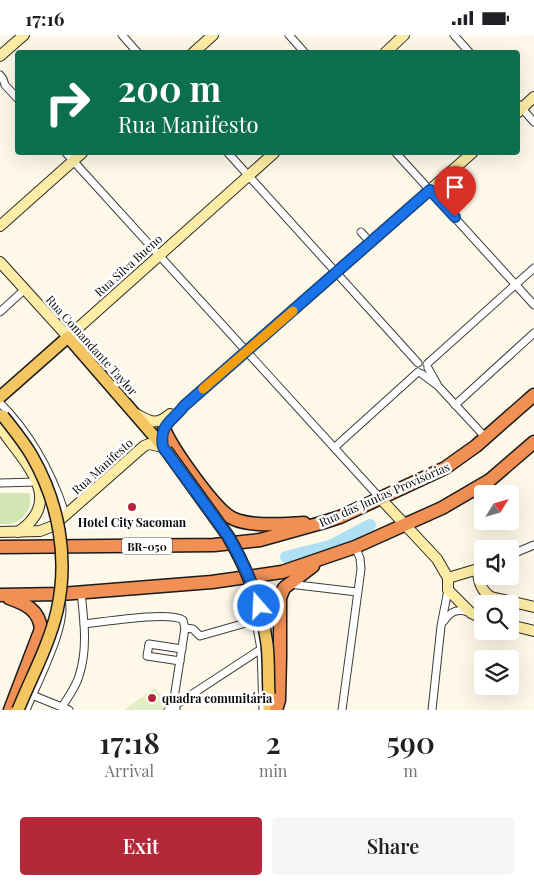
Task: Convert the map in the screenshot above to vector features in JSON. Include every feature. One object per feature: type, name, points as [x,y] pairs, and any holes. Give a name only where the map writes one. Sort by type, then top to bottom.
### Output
[{"type":"highway","name":"Rua das Juntas Provisórias","points":[[1,547],[214,545],[260,540],[321,523],[383,501],[445,468],[468,453],[534,395]]},
{"type":"highway","points":[[164,429],[176,452],[218,506],[230,517],[244,522],[267,524],[321,523]]},
{"type":"highway","points":[[1,595],[58,594],[212,582],[273,573],[324,559],[355,547],[401,520],[442,508],[480,486],[534,442]]},
{"type":"highway","points":[[276,710],[279,700],[281,593],[288,584],[324,559]]},
{"type":"highway","points":[[1,595],[30,608],[38,617],[41,629],[10,710]]},
{"type":"main road","points":[[0,56],[24,35]]},
{"type":"main road","points":[[197,50],[213,35]]},
{"type":"main road","points":[[387,50],[404,35]]},
{"type":"main road","points":[[520,107],[534,97]]},
{"type":"main road","points":[[0,226],[80,155]]},
{"type":"main road","name":"Rua Silva Bueno","points":[[0,397],[272,155]]},
{"type":"main road","points":[[164,448],[162,439],[164,429],[184,406],[470,155]]},
{"type":"main road","name":"Rua Comandante Taylor","points":[[0,262],[136,414],[164,448],[228,536],[254,590],[264,622],[268,646],[269,710]]},
{"type":"main road","points":[[136,414],[156,422],[184,406]]},
{"type":"main road","points":[[1,418],[28,464],[36,482],[40,500],[39,508],[30,523],[17,532]]},
{"type":"main road","points":[[1,418],[31,455],[50,493],[60,532],[62,556],[57,612],[18,710]]},
{"type":"main road","name":"Rua Manifesto","points":[[0,532],[45,529],[53,526],[144,446],[149,444],[164,448]]},
{"type":"main road","points":[[383,501],[436,559],[448,578],[448,590],[474,614]]},
{"type":"main road","points":[[448,578],[474,570]]},
{"type":"main road","points":[[481,585],[486,594],[491,597],[534,607]]},
{"type":"main road","points":[[519,627],[534,631]]},
{"type":"street","points":[[289,35],[302,50]]},
{"type":"street","points":[[454,35],[467,50]]},
{"type":"street","points":[[126,36],[136,50]]},
{"type":"street","points":[[0,75],[4,79],[2,84],[15,96]]},
{"type":"street","points":[[520,109],[534,122]]},
{"type":"street","points":[[68,155],[383,501]]},
{"type":"street","points":[[230,155],[418,363],[422,362],[428,366],[438,386]]},
{"type":"street","points":[[398,155],[534,305]]},
{"type":"street","points":[[361,232],[370,242]]},
{"type":"street","points":[[335,447],[420,373],[426,373],[428,366],[534,268]]},
{"type":"street","points":[[0,312],[24,290]]},
{"type":"street","points":[[456,405],[534,333]]},
{"type":"street","points":[[418,363],[416,366],[420,373],[438,386],[486,438]]},
{"type":"street","points":[[0,403],[24,430],[42,456],[57,487],[66,516]]},
{"type":"street","points":[[0,483],[36,482]]},
{"type":"street","points":[[519,551],[534,545]]},
{"type":"street","points":[[342,710],[361,563],[355,547]]},
{"type":"street","points":[[263,710],[261,649],[251,595],[258,585],[273,573]]},
{"type":"street","points":[[288,584],[357,593]]},
{"type":"street","points":[[432,710],[441,626],[448,590]]},
{"type":"street","points":[[32,695],[66,709],[79,677],[84,650],[81,592]]},
{"type":"street","points":[[26,710],[55,641],[63,612],[63,604],[58,594]]},
{"type":"street","points":[[441,626],[453,611],[461,610],[471,613]]},
{"type":"street","points":[[84,624],[140,618],[172,617],[183,620],[185,628],[175,692],[176,707]]},
{"type":"street","points":[[185,628],[193,629],[200,637],[256,620]]},
{"type":"street","points":[[180,661],[147,656],[149,644],[182,649]]},
{"type":"street","points":[[168,710],[176,707],[261,649]]},
{"type":"green space","points":[[0,493],[29,493],[29,507],[21,519],[13,523],[0,524]]},
{"type":"green space","name":"quadra comunitária","points":[[155,688],[171,707],[167,710],[124,710]]},
{"type":"waterway","points":[[286,557],[330,546],[370,525]]},
{"type":"slow traffic","points":[[203,389],[293,311]]},
{"type":"place","name":"Hotel City Sacoman","points":[[132,507]]},
{"type":"place","name":"quadra comunitária","points":[[152,698]]},
{"type":"route","points":[[259,606],[254,590],[228,536],[163,447],[162,434],[166,425],[184,406],[430,190],[455,217]]}]
